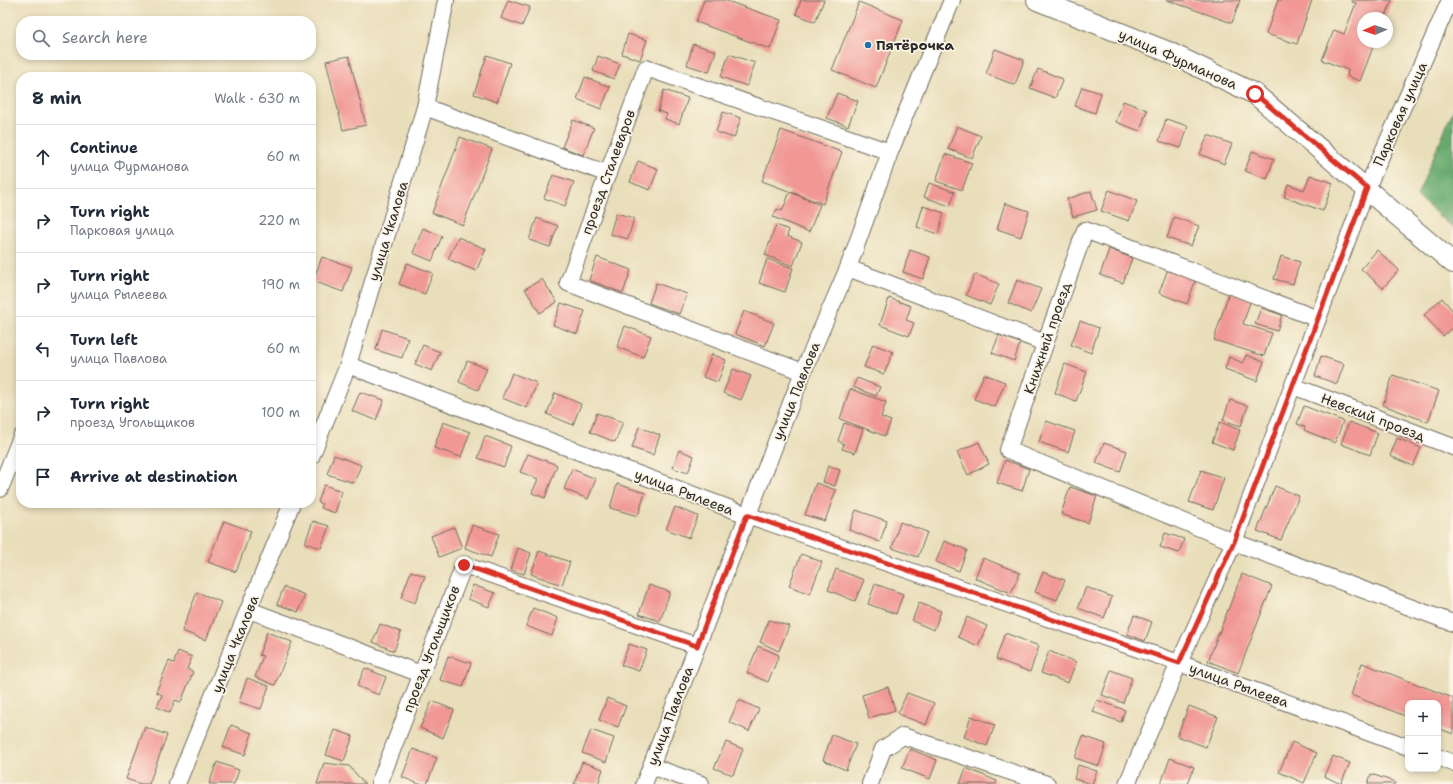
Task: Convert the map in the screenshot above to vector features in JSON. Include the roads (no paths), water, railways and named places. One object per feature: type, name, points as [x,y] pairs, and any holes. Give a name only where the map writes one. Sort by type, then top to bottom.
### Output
[{"type":"street","name":"улица Чкалова","points":[[316,445],[348,365],[425,107],[446,0]]},
{"type":"street","name":"улица Павлова","points":[[644,784],[803,372],[848,268],[890,152],[952,0]]},
{"type":"street","name":"улица Фурманова","points":[[1037,0],[1166,51],[1255,94],[1367,188],[1453,263]]},
{"type":"street","name":"Парковая улица","points":[[1127,784],[1179,663],[1234,542],[1367,188],[1450,0]]},
{"type":"street","name":"проезд Сталеваров","points":[[803,372],[568,283],[646,68],[890,152]]},
{"type":"street","points":[[425,107],[608,174]]},
{"type":"street","name":"Книжный проезд","points":[[1234,542],[1008,450],[1085,230],[1318,319]]},
{"type":"street","points":[[848,268],[1046,343]]},
{"type":"street","name":"улица Рылеева","points":[[348,365],[747,515],[1179,663],[1405,745]]},
{"type":"street","name":"Невский проезд","points":[[1293,386],[1453,447]]},
{"type":"street","points":[[0,489],[16,449]]},
{"type":"street","name":"улица Чкалова","points":[[177,784],[290,508]]},
{"type":"street","points":[[1234,542],[1453,623]]},
{"type":"street","name":"проезд Угольщиков","points":[[378,784],[464,565],[697,646]]},
{"type":"street","points":[[249,610],[421,674]]},
{"type":"street","points":[[870,784],[883,749],[903,736],[1047,784]]},
{"type":"street","points":[[1441,759],[1453,763]]},
{"type":"street","points":[[651,766],[701,784]]},
{"type":"place","name":"Пятёрочка","points":[[868,45]]}]
